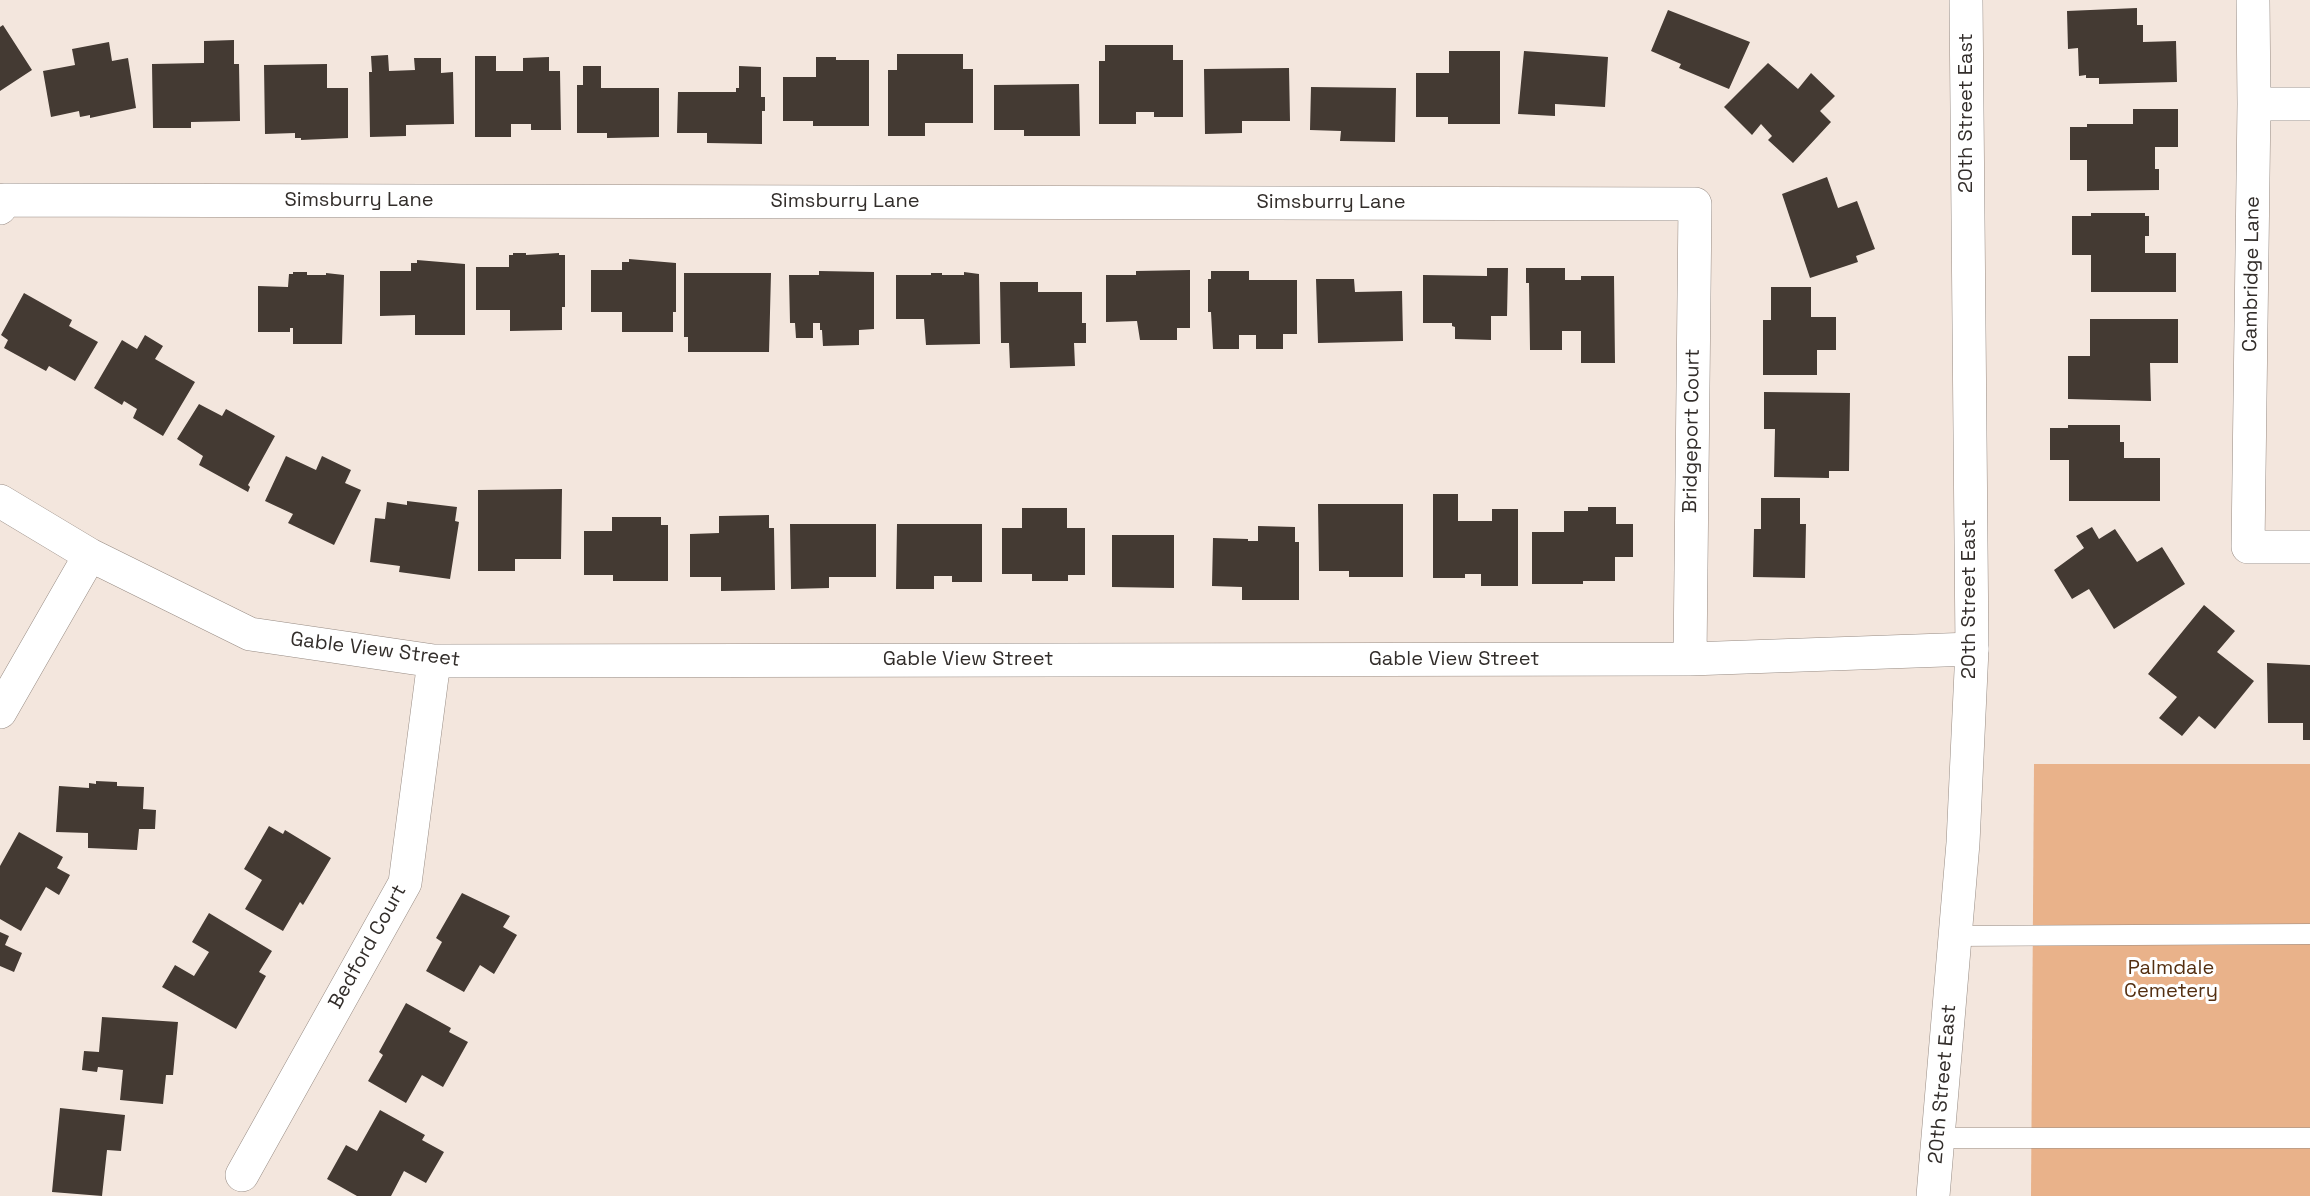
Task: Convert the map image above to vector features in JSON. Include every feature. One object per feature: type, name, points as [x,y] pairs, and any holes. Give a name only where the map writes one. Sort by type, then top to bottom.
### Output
[{"type":"street","name":"20th Street East","points":[[1933,1196],[1963,843],[1972,649],[1966,0]]},
{"type":"street","name":"Cambridge Lane","points":[[2253,0],[2254,104],[2248,547],[2310,547]]},
{"type":"street","points":[[2254,104],[2310,104]]},
{"type":"street","name":"Simsburry Lane","points":[[0,208],[4,200],[1695,204]]},
{"type":"street","name":"Bridgeport Court","points":[[1690,659],[1695,204]]},
{"type":"street","name":"Gable View Street","points":[[0,501],[90,555],[249,634],[434,661],[1690,659],[1972,649]]},
{"type":"street","points":[[0,712],[90,555]]},
{"type":"street","name":"Bedford Court","points":[[242,1175],[405,883],[434,661]]},
{"type":"lane","points":[[1955,936],[2310,934]]},
{"type":"lane","points":[[1938,1138],[2310,1138]]},
{"type":"green space","name":"Palmdale Cemetery","points":[[2034,764],[2310,764],[2310,1196],[2031,1196]]},
{"type":"building","points":[[2137,8],[2137,25],[2143,25],[2143,42],[2176,41],[2177,82],[2099,84],[2099,78],[2079,76],[2078,48],[2068,49],[2067,11]]},
{"type":"building","points":[[1668,10],[1750,42],[1729,89],[1679,68],[1681,64],[1651,51]]},
{"type":"building","points":[[3,25],[32,70],[0,91],[0,27]]},
{"type":"building","points":[[234,40],[234,64],[239,64],[240,121],[191,122],[191,128],[153,128],[152,64],[204,63],[204,41]]},
{"type":"building","points":[[109,42],[112,61],[128,58],[136,108],[90,118],[90,115],[80,117],[79,111],[51,117],[43,71],[75,65],[72,49]]},
{"type":"building","points":[[1105,45],[1173,45],[1173,60],[1183,60],[1183,117],[1154,117],[1154,112],[1136,112],[1136,124],[1099,124],[1099,61],[1105,61]]},
{"type":"building","points":[[1449,51],[1500,51],[1500,124],[1448,124],[1448,117],[1416,117],[1416,73],[1449,73]]},
{"type":"building","points":[[1524,51],[1608,57],[1605,107],[1555,104],[1555,116],[1518,114]]},
{"type":"building","points":[[897,54],[963,54],[963,69],[973,69],[973,123],[925,123],[925,136],[888,136],[888,70],[897,70]]},
{"type":"building","points":[[388,55],[389,71],[415,70],[414,58],[441,58],[441,73],[453,72],[454,124],[406,125],[406,136],[370,137],[369,72],[372,72],[371,56]]},
{"type":"building","points":[[475,56],[496,56],[496,71],[523,71],[523,58],[549,57],[549,71],[560,71],[561,130],[531,130],[531,124],[511,124],[511,137],[475,137]]},
{"type":"building","points":[[816,57],[836,57],[836,60],[869,60],[869,126],[813,126],[813,121],[783,121],[783,77],[816,77]]},
{"type":"building","points":[[1768,63],[1798,89],[1811,73],[1835,96],[1820,111],[1831,122],[1793,163],[1768,140],[1772,136],[1761,124],[1752,135],[1724,107]]},
{"type":"building","points":[[327,64],[327,88],[348,88],[348,138],[301,140],[301,138],[295,138],[295,133],[265,134],[264,65]]},
{"type":"building","points":[[583,66],[601,66],[601,88],[659,88],[659,137],[607,138],[607,133],[577,133],[577,85],[583,85]]},
{"type":"building","points":[[739,66],[761,67],[761,97],[765,97],[765,111],[762,111],[762,144],[707,143],[707,133],[677,133],[678,92],[736,92],[736,88],[739,88]]},
{"type":"building","points":[[1289,68],[1290,121],[1242,121],[1242,133],[1205,134],[1204,69]]},
{"type":"building","points":[[1079,84],[1080,136],[1024,136],[1024,130],[994,130],[994,85]]},
{"type":"building","points":[[1311,87],[1396,88],[1395,142],[1340,141],[1341,131],[1310,130]]},
{"type":"building","points":[[2133,109],[2178,109],[2178,147],[2155,147],[2155,169],[2159,169],[2159,190],[2087,191],[2087,160],[2070,160],[2070,127],[2087,127],[2087,124],[2133,124]]},
{"type":"building","points":[[1827,177],[1838,208],[1857,201],[1875,249],[1856,256],[1858,262],[1810,278],[1782,194]]},
{"type":"building","points":[[2091,213],[2145,213],[2145,216],[2149,216],[2149,236],[2145,236],[2145,253],[2176,253],[2176,292],[2091,292],[2091,255],[2072,255],[2072,216],[2091,216]]},
{"type":"building","points":[[513,253],[565,255],[565,307],[562,307],[562,330],[510,331],[510,310],[476,310],[476,267],[509,267],[509,255]]},
{"type":"building","points":[[629,259],[676,263],[676,312],[673,312],[673,332],[622,332],[622,312],[591,312],[591,270],[622,270],[622,262],[629,262]]},
{"type":"building","points":[[417,260],[465,264],[465,335],[415,335],[415,315],[380,316],[380,271],[411,271],[411,263],[417,263]]},
{"type":"building","points":[[1487,268],[1508,268],[1507,316],[1491,316],[1491,340],[1455,339],[1455,327],[1452,323],[1423,323],[1423,275],[1487,276]]},
{"type":"building","points":[[1526,268],[1565,268],[1565,280],[1581,280],[1581,276],[1614,276],[1615,363],[1581,363],[1581,331],[1562,331],[1562,350],[1530,350],[1529,283],[1526,283]]},
{"type":"building","points":[[1190,270],[1190,328],[1177,328],[1177,340],[1140,340],[1137,321],[1106,322],[1106,275],[1136,275],[1136,271]]},
{"type":"building","points":[[819,271],[874,272],[874,329],[859,330],[859,345],[823,346],[820,323],[813,323],[813,338],[796,338],[795,323],[790,323],[789,275],[819,275]]},
{"type":"building","points":[[1211,271],[1249,271],[1249,280],[1297,280],[1297,334],[1283,334],[1283,349],[1256,349],[1256,335],[1239,335],[1239,349],[1213,349],[1211,312],[1208,312],[1208,279],[1211,279]]},
{"type":"building","points":[[307,272],[307,275],[326,275],[326,273],[344,275],[342,344],[293,344],[293,328],[290,328],[290,332],[258,332],[258,286],[288,287],[289,274]]},
{"type":"building","points":[[964,272],[979,274],[980,344],[926,345],[924,319],[896,319],[896,275],[942,273],[942,275],[964,275]]},
{"type":"building","points":[[684,273],[771,273],[769,352],[688,352],[688,337],[684,337]]},
{"type":"building","points":[[1316,279],[1354,279],[1355,292],[1402,291],[1403,341],[1318,343]]},
{"type":"building","points":[[1000,282],[1038,282],[1038,292],[1082,292],[1082,323],[1086,323],[1086,343],[1074,343],[1075,366],[1010,368],[1009,343],[1001,343]]},
{"type":"building","points":[[1771,287],[1811,287],[1811,317],[1836,317],[1836,350],[1817,350],[1817,375],[1763,375],[1763,320],[1771,320]]},
{"type":"building","points":[[24,293],[72,320],[69,326],[98,342],[75,381],[49,366],[46,371],[4,348],[8,340],[1,335]]},
{"type":"building","points":[[2090,319],[2178,319],[2178,363],[2150,363],[2151,401],[2068,399],[2068,356],[2090,356]]},
{"type":"building","points":[[145,335],[163,346],[155,359],[195,382],[163,436],[133,418],[137,409],[124,401],[122,405],[94,388],[122,340],[137,349]]},
{"type":"building","points":[[1764,392],[1850,393],[1849,471],[1829,471],[1829,478],[1774,477],[1775,429],[1764,429]]},
{"type":"building","points":[[199,404],[222,416],[226,409],[275,436],[248,485],[250,487],[248,492],[199,465],[203,456],[177,439]]},
{"type":"building","points":[[2068,425],[2120,425],[2120,442],[2124,442],[2124,458],[2160,458],[2160,501],[2069,501],[2069,460],[2050,460],[2050,428],[2068,428]]},
{"type":"building","points":[[286,456],[316,470],[322,456],[351,470],[345,483],[361,490],[334,545],[288,523],[293,514],[265,501]]},
{"type":"building","points":[[562,489],[561,559],[515,559],[515,571],[478,571],[478,490]]},
{"type":"building","points":[[1433,494],[1458,494],[1458,521],[1492,521],[1492,509],[1518,509],[1518,586],[1481,586],[1481,574],[1465,574],[1465,578],[1433,578]]},
{"type":"building","points":[[1761,498],[1800,498],[1800,524],[1806,524],[1805,578],[1753,577],[1754,529],[1761,529]]},
{"type":"building","points":[[407,501],[457,507],[455,521],[459,522],[450,579],[399,572],[400,566],[370,562],[375,518],[385,519],[387,502],[407,505]]},
{"type":"building","points":[[1318,504],[1403,504],[1403,577],[1349,577],[1349,571],[1319,571]]},
{"type":"building","points":[[1588,507],[1616,507],[1616,524],[1633,524],[1633,557],[1615,557],[1615,581],[1583,581],[1583,584],[1532,584],[1532,532],[1564,532],[1564,511],[1588,511]]},
{"type":"building","points":[[1022,508],[1067,508],[1067,528],[1085,528],[1085,575],[1068,575],[1068,581],[1032,581],[1032,574],[1002,574],[1002,528],[1022,528]]},
{"type":"building","points":[[769,515],[769,528],[774,528],[775,590],[721,591],[721,577],[690,577],[690,534],[719,533],[719,516]]},
{"type":"building","points":[[612,517],[661,517],[661,525],[668,525],[668,581],[613,581],[613,575],[584,575],[584,531],[612,531]]},
{"type":"building","points":[[790,524],[876,524],[876,577],[829,577],[829,588],[791,589]]},
{"type":"building","points":[[897,524],[982,524],[982,582],[952,582],[952,576],[934,576],[934,589],[896,589]]},
{"type":"building","points":[[1258,526],[1295,527],[1295,542],[1299,542],[1299,600],[1242,600],[1242,587],[1212,586],[1213,538],[1258,541]]},
{"type":"building","points":[[2092,527],[2099,539],[2115,529],[2137,562],[2162,547],[2185,584],[2114,629],[2089,589],[2072,599],[2054,570],[2084,548],[2076,536]]},
{"type":"building","points":[[1112,535],[1174,535],[1174,588],[1112,587]]},
{"type":"building","points":[[2204,605],[2235,631],[2217,652],[2254,681],[2215,729],[2199,716],[2182,736],[2159,718],[2177,697],[2148,674]]},
{"type":"building","points":[[2267,663],[2310,665],[2310,740],[2303,740],[2303,723],[2268,723]]},
{"type":"building","points":[[96,781],[117,782],[117,786],[144,787],[143,809],[156,810],[155,829],[139,829],[137,850],[88,848],[88,833],[56,832],[59,786],[89,788],[89,783],[96,784]]},
{"type":"building","points":[[269,826],[283,834],[285,830],[331,858],[303,905],[300,902],[283,931],[245,909],[262,880],[244,869]]},
{"type":"building","points":[[19,832],[63,857],[57,868],[70,875],[59,895],[46,887],[21,931],[0,919],[0,866]]},
{"type":"building","points":[[462,893],[510,916],[503,927],[517,935],[494,974],[480,965],[464,992],[426,971],[442,942],[436,938]]},
{"type":"building","points":[[209,913],[272,951],[259,972],[266,976],[236,1029],[162,987],[175,965],[194,976],[209,952],[192,942]]},
{"type":"building","points":[[0,932],[9,936],[5,945],[22,953],[14,972],[0,966]]},
{"type":"building","points":[[406,1003],[451,1028],[449,1032],[468,1042],[443,1087],[422,1075],[406,1103],[368,1081],[383,1055],[379,1052]]},
{"type":"building","points":[[102,1017],[178,1022],[173,1075],[166,1075],[163,1104],[120,1100],[123,1070],[98,1067],[97,1072],[82,1070],[84,1051],[99,1052]]},
{"type":"building","points":[[60,1108],[125,1115],[121,1151],[107,1150],[102,1196],[52,1192]]},
{"type":"building","points":[[380,1110],[425,1135],[422,1140],[444,1152],[426,1183],[404,1171],[391,1196],[357,1196],[327,1179],[346,1145],[357,1151]]}]
